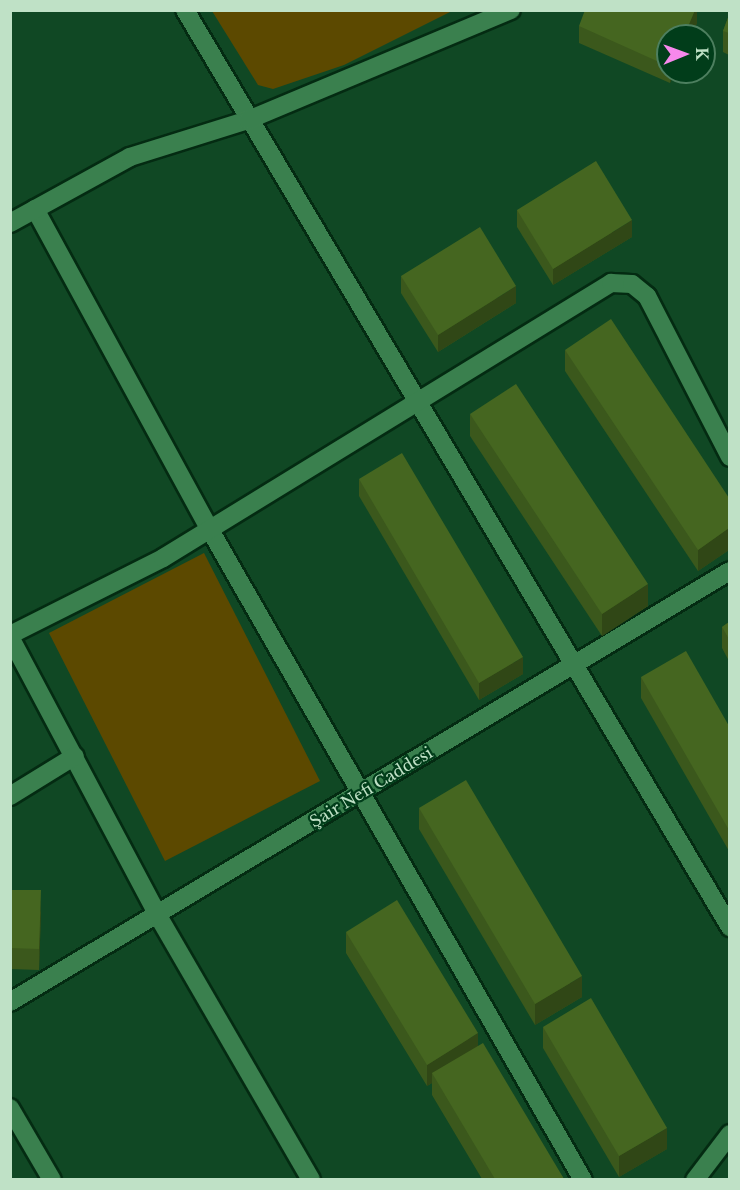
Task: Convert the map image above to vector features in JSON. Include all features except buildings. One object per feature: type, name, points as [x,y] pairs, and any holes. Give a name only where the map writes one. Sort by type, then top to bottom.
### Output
[{"type":"street","points":[[185,10],[248,120],[729,927]]},
{"type":"street","points":[[10,223],[130,157],[248,120],[511,10]]},
{"type":"street","points":[[35,209],[210,530],[583,1179]]},
{"type":"street","points":[[311,1179],[157,914],[10,636],[210,530],[610,283],[622,282],[647,296],[729,457]]},
{"type":"street","name":"Şair Nefi Caddesi","points":[[10,1002],[363,793],[571,664],[729,571]]},
{"type":"street","points":[[10,796],[75,756]]},
{"type":"street","points":[[10,1108],[52,1179]]},
{"type":"street","points":[[695,1179],[729,1134]]},
{"type":"shaded area","points":[[212,11],[452,11],[344,65],[273,89],[258,85]]},
{"type":"shaded area","points":[[204,553],[320,781],[165,861],[49,633]]}]
